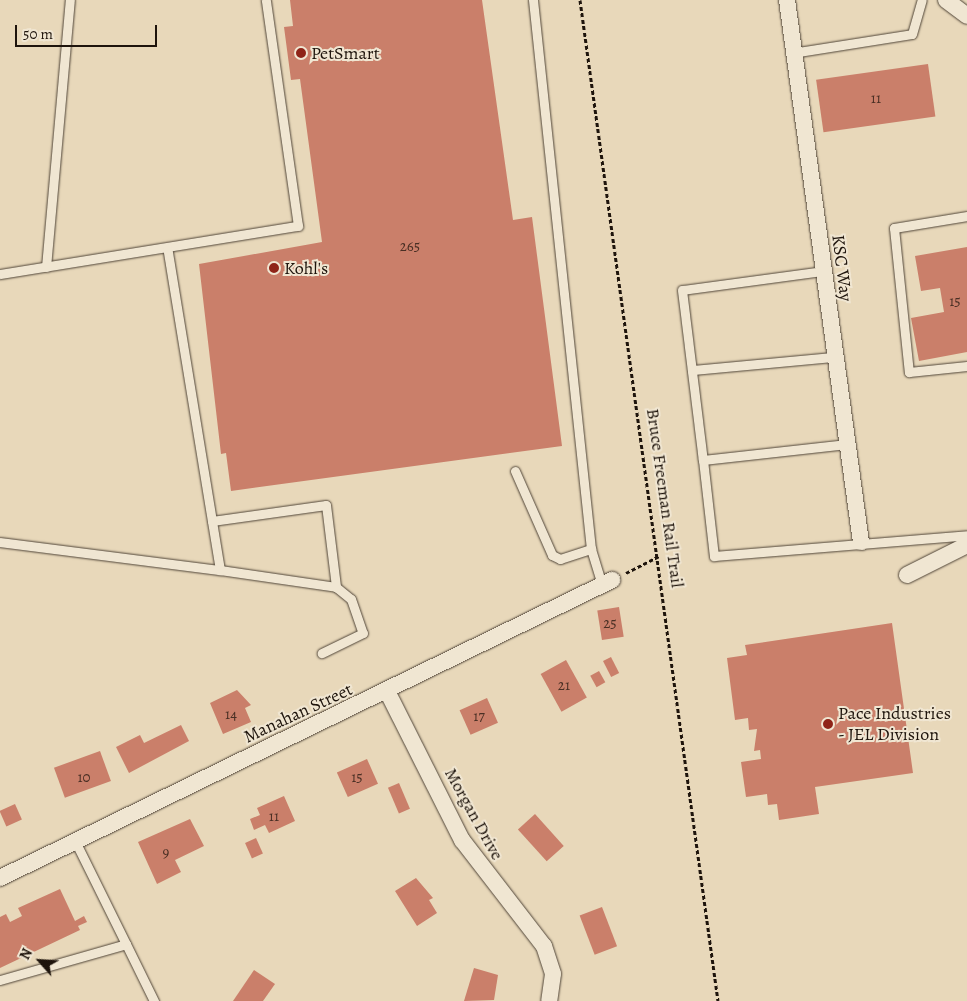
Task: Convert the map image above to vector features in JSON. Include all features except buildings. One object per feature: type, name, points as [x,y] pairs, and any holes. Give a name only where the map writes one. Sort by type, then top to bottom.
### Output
[{"type":"street","name":"KSC Way","points":[[787,0],[792,52],[823,271],[833,357],[861,542]]},
{"type":"street","points":[[946,0],[967,16]]},
{"type":"street","points":[[907,575],[967,545]]},
{"type":"street","name":"Manahan Street","points":[[0,878],[388,693],[607,583]]},
{"type":"street","name":"Morgan Drive","points":[[388,693],[462,840],[544,946],[553,974],[549,1001]]},
{"type":"lane","points":[[46,267],[70,0]]},
{"type":"lane","points":[[0,274],[298,226],[266,0]]},
{"type":"lane","points":[[533,0],[591,549],[607,583]]},
{"type":"lane","points":[[792,52],[912,34],[922,0]]},
{"type":"lane","points":[[967,216],[894,228],[909,372],[967,366]]},
{"type":"lane","points":[[168,248],[220,570]]},
{"type":"lane","points":[[823,271],[682,290],[714,556],[861,542],[967,535]]},
{"type":"lane","points":[[692,370],[833,357]]},
{"type":"lane","points":[[703,460],[847,444]]},
{"type":"lane","points":[[515,471],[552,555],[560,559],[591,549]]},
{"type":"lane","points":[[212,521],[326,505],[336,587]]},
{"type":"lane","points":[[0,542],[336,587],[351,599],[363,633],[322,653]]},
{"type":"lane","points":[[75,841],[154,1001]]},
{"type":"lane","points":[[0,980],[126,944]]},
{"type":"path","name":"Bruce Freeman Rail Trail","points":[[580,0],[659,556],[718,1001]]},
{"type":"path","points":[[607,583],[659,556]]},
{"type":"place","name":"PetSmart","points":[[301,53]]},
{"type":"place","name":"Kohl's","points":[[274,268]]},
{"type":"place","name":"Pace Industries - JEL Division","points":[[828,724]]}]
